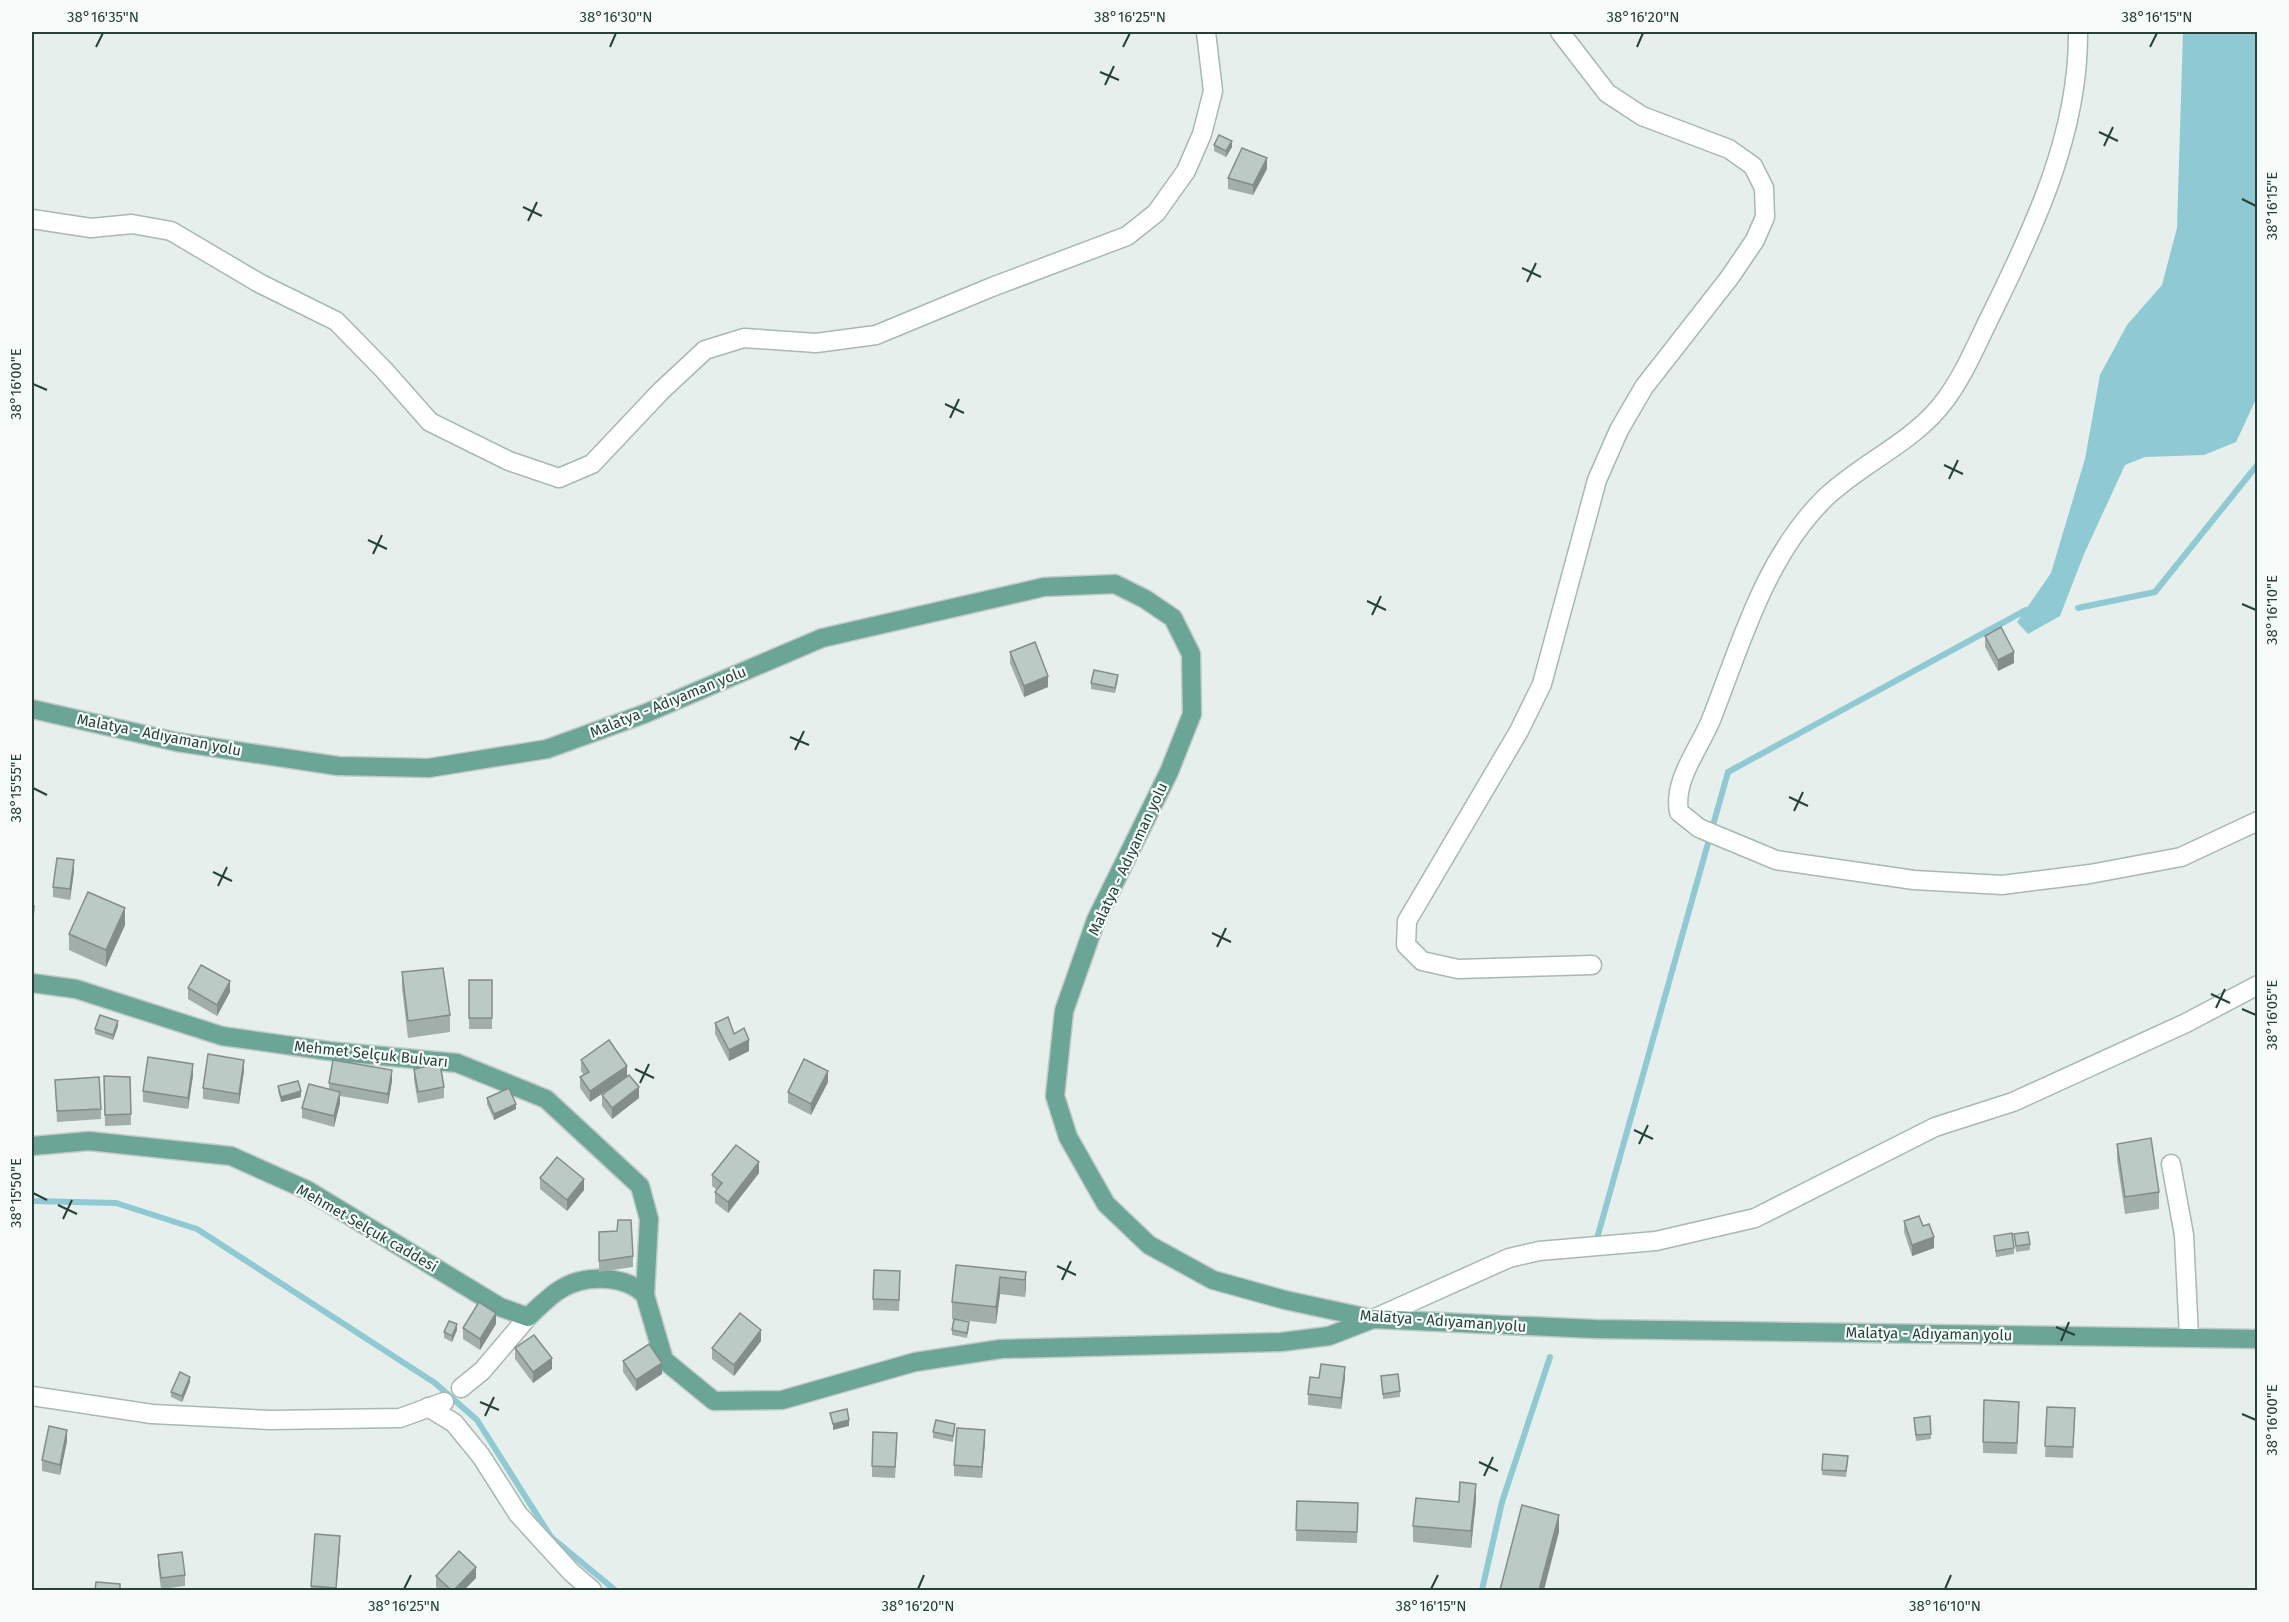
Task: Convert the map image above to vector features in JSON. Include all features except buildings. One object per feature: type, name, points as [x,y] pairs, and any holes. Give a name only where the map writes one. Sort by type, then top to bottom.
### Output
[{"type":"main road","name":"Malatya - Adıyaman yolu","points":[[32,709],[177,742],[338,766],[429,768],[547,749],[644,714],[822,638],[1044,586],[1115,584],[1145,599],[1173,618],[1191,654],[1192,714],[1169,772],[1096,920],[1064,1011],[1055,1096],[1068,1137],[1106,1204],[1149,1245],[1213,1280],[1372,1319],[1595,1329],[2258,1339]]},
{"type":"main road","name":"Mehmet Selçuk Bulvarı","points":[[32,983],[76,989],[222,1036],[329,1051],[456,1063],[546,1099],[640,1186],[649,1219],[645,1295],[664,1360],[714,1401],[782,1400],[915,1362],[1001,1349],[1281,1342],[1329,1336],[1372,1319]]},
{"type":"main road","name":"Mehmet Selçuk caddesi","points":[[32,1146],[89,1141],[231,1156],[307,1190],[500,1307],[528,1317]]},
{"type":"main road","points":[[528,1317],[561,1288],[601,1277],[636,1286],[645,1295]]},
{"type":"street","points":[[32,219],[91,228],[132,224],[171,231],[249,278],[336,321],[430,422],[509,461],[559,478],[592,464],[661,391],[705,350],[744,338],[816,343],[876,335],[992,287],[1127,236],[1156,213],[1186,171],[1202,134],[1213,91],[1206,32]]},
{"type":"street","points":[[1560,32],[1607,93],[1642,116],[1730,149],[1753,166],[1764,188],[1765,217],[1755,240],[1730,278],[1644,387],[1619,430],[1597,480],[1542,684],[1519,731],[1407,921],[1407,945],[1422,961],[1458,969],[1593,965]]},
{"type":"street","points":[[2078,32],[2078,65],[2070,120],[2037,217],[1965,367],[1946,400],[1914,433],[1852,474],[1822,501],[1782,554],[1758,600],[1677,797],[1679,813],[1699,828],[1723,840],[1776,860],[1914,880],[2002,885],[2090,874],[2181,857],[2258,821]]},
{"type":"street","points":[[1372,1319],[1509,1258],[1539,1251],[1656,1241],[1755,1218],[1935,1127],[2013,1102],[2186,1023],[2258,985]]},
{"type":"street","points":[[2171,1164],[2184,1235],[2189,1337]]},
{"type":"street","points":[[460,1388],[482,1371],[528,1317]]},
{"type":"street","points":[[32,1396],[152,1414],[271,1420],[400,1418],[436,1405],[454,1423],[480,1456],[518,1514],[571,1572],[592,1590]]},
{"type":"water","points":[[2183,32],[2257,32],[2257,397],[2236,442],[2204,455],[2145,457],[2125,465],[2084,554],[2060,616],[2028,634],[2017,622],[2051,573],[2085,459],[2100,375],[2127,325],[2162,285],[2177,228]]},
{"type":"waterway","points":[[2078,608],[2155,592],[2258,464]]},
{"type":"waterway","points":[[1596,1242],[1728,772],[2026,610]]},
{"type":"waterway","points":[[32,1201],[116,1203],[197,1229],[435,1383],[477,1420],[551,1537],[615,1590]]},
{"type":"waterway","points":[[1482,1590],[1502,1502],[1550,1357]]}]
